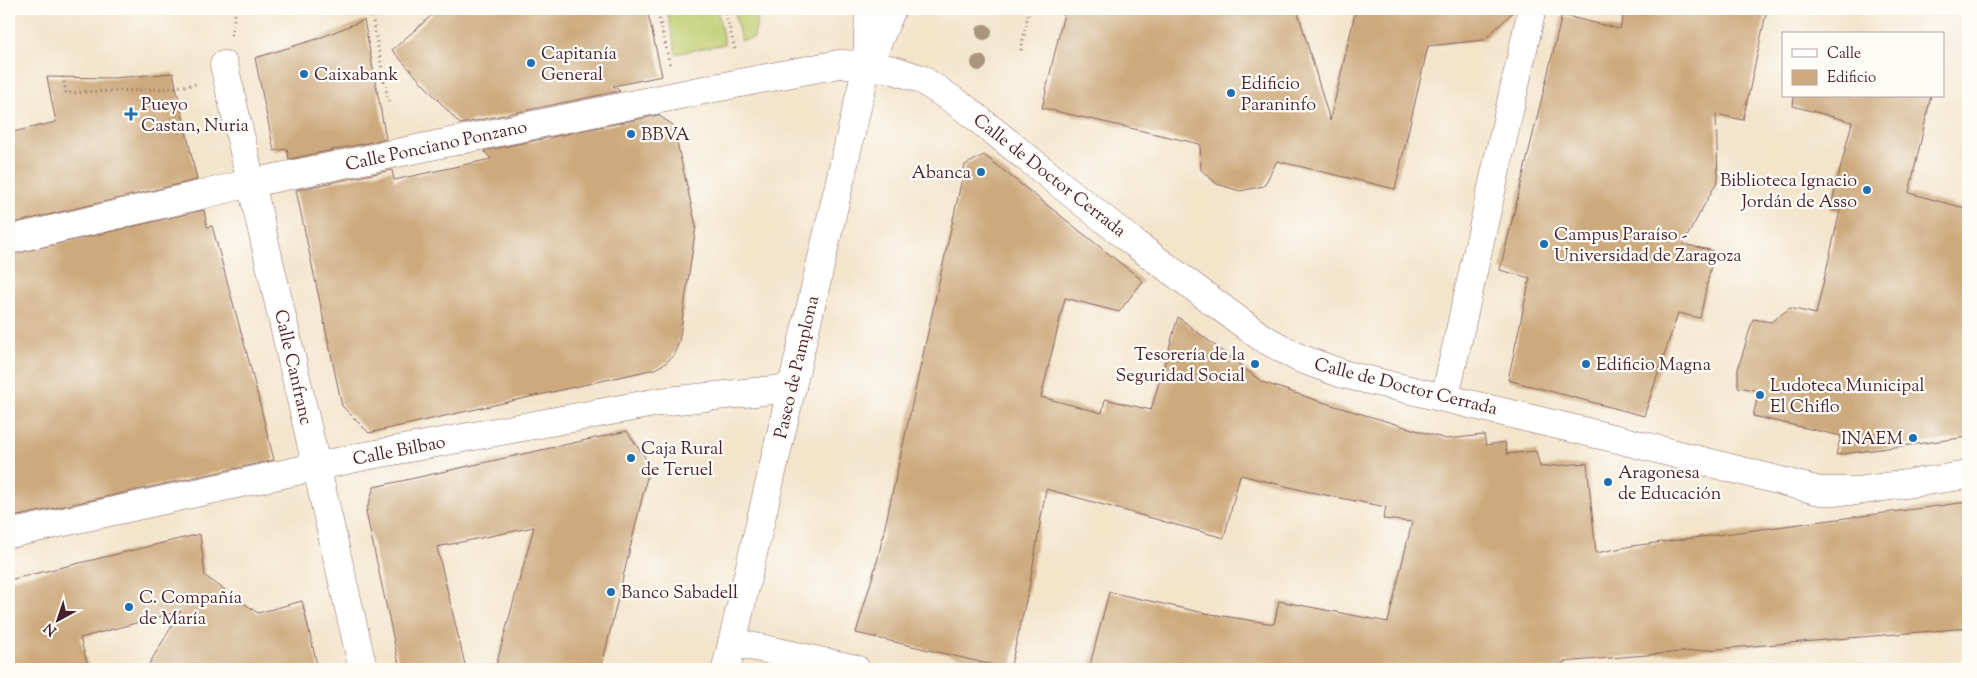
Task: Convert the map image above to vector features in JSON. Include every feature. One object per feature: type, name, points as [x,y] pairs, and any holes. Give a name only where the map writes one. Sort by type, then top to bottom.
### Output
[{"type":"street","name":"Paseo de Pamplona","points":[[867,65],[869,9]]},
{"type":"street","name":"Paseo de Pamplona","points":[[726,669],[867,65],[892,9]]},
{"type":"street","points":[[1445,397],[1532,9]]},
{"type":"street","name":"Calle Ponciano Ponzano","points":[[9,240],[251,183],[694,92],[839,64],[867,65]]},
{"type":"street","name":"Calle Canfranc","points":[[224,65],[363,669]]},
{"type":"street","name":"Calle de Doctor Cerrada","points":[[867,65],[894,70],[921,79],[962,106],[1142,248],[1261,337],[1289,353],[1343,374],[1445,397],[1820,491],[1858,491],[1968,475]]},
{"type":"street","name":"Calle Bilbao","points":[[9,534],[316,467],[659,402],[792,388]]},
{"type":"street","points":[[732,642],[856,669]]},
{"type":"path","points":[[657,9],[671,69]]},
{"type":"path","points":[[725,9],[736,54]]},
{"type":"path","points":[[1020,50],[1029,9]]},
{"type":"path","points":[[372,17],[389,104]]},
{"type":"path","points":[[63,77],[66,93],[124,92],[177,87]]},
{"type":"green space","points":[[667,9],[717,9],[725,44],[676,54]]},
{"type":"green space","points":[[734,9],[760,9],[754,38],[741,41]]},
{"type":"building","name":"Capitanía General","points":[[439,9],[647,9],[662,76],[613,86],[620,91],[460,124],[392,50]]},
{"type":"building","name":"Edificio Paraninfo","points":[[1065,9],[1297,9],[1330,121],[1356,9],[1516,9],[1484,40],[1428,46],[1395,189],[1277,161],[1264,186],[1240,191],[1217,184],[1201,170],[1200,144],[1042,108]]},
{"type":"building","points":[[1625,9],[1767,9],[1743,120],[1716,114],[1718,180],[1683,244],[1714,251],[1700,318],[1678,313],[1644,416],[1508,380],[1530,278],[1500,270],[1562,15],[1620,29]]},
{"type":"building","points":[[364,20],[386,139],[289,159],[287,149],[274,151],[255,58],[317,39]]},
{"type":"building","points":[[173,73],[197,180],[9,224],[9,133],[56,122],[47,77],[113,78]]},
{"type":"building","points":[[1794,98],[1931,98],[1909,193],[1968,209],[1968,437],[1836,455],[1841,436],[1753,416],[1759,391],[1738,387],[1738,369],[1753,319],[1771,322],[1790,308],[1816,314],[1840,211],[1830,210],[1852,122],[1793,106]]},
{"type":"building","points":[[658,115],[673,125],[696,226],[679,342],[674,354],[667,362],[655,369],[369,433],[342,406],[296,190],[392,170],[394,180],[491,159],[484,151]]},
{"type":"building","points":[[984,155],[1143,281],[1119,312],[1065,298],[1041,397],[1102,413],[1105,399],[1151,410],[1178,317],[1262,382],[1446,439],[1484,435],[1486,445],[1505,442],[1507,454],[1536,451],[1540,467],[1587,463],[1596,553],[1632,546],[1968,502],[1968,628],[1563,662],[1564,669],[1089,669],[1109,592],[1204,613],[1274,624],[1279,601],[1388,622],[1412,522],[1383,519],[1386,507],[1310,492],[1240,475],[1224,538],[1046,489],[1029,588],[1010,669],[856,633],[878,558],[965,165]]},
{"type":"building","points":[[204,210],[207,227],[212,226],[274,460],[9,518],[9,255]]},
{"type":"building","points":[[627,431],[650,465],[601,669],[495,669],[534,527],[437,547],[466,669],[400,669],[366,512],[374,487]]},
{"type":"building","name":"C. Compañía de María","points":[[200,534],[205,576],[258,613],[302,601],[318,669],[146,669],[181,611],[80,638],[89,669],[9,669],[9,580]]},
{"type":"place","name":"Capitanía General","points":[[531,63]]},
{"type":"place","name":"Caixabank","points":[[304,74]]},
{"type":"place","name":"Edificio Paraninfo","points":[[1231,93]]},
{"type":"place","name":"Pueyo Castan, Nuria","points":[[131,114]]},
{"type":"place","name":"BBVA","points":[[631,134]]},
{"type":"place","name":"Abanca","points":[[981,172]]},
{"type":"place","name":"Biblioteca Ignacio Jordán de Asso","points":[[1867,190]]},
{"type":"place","name":"Campus Paraíso - Universidad de Zaragoza","points":[[1544,244]]},
{"type":"place","name":"Tesorería de la Seguridad Social","points":[[1255,364]]},
{"type":"place","name":"Edificio Magna","points":[[1586,364]]},
{"type":"place","name":"Ludoteca Municipal El Chiflo","points":[[1760,395]]},
{"type":"place","name":"INAEM","points":[[1913,438]]},
{"type":"place","name":"Caja Rural de Teruel","points":[[631,458]]},
{"type":"place","name":"Aragonesa de Educación","points":[[1608,482]]},
{"type":"place","name":"Banco Sabadell","points":[[611,592]]},
{"type":"place","name":"C. Compañía de María","points":[[129,607]]}]
